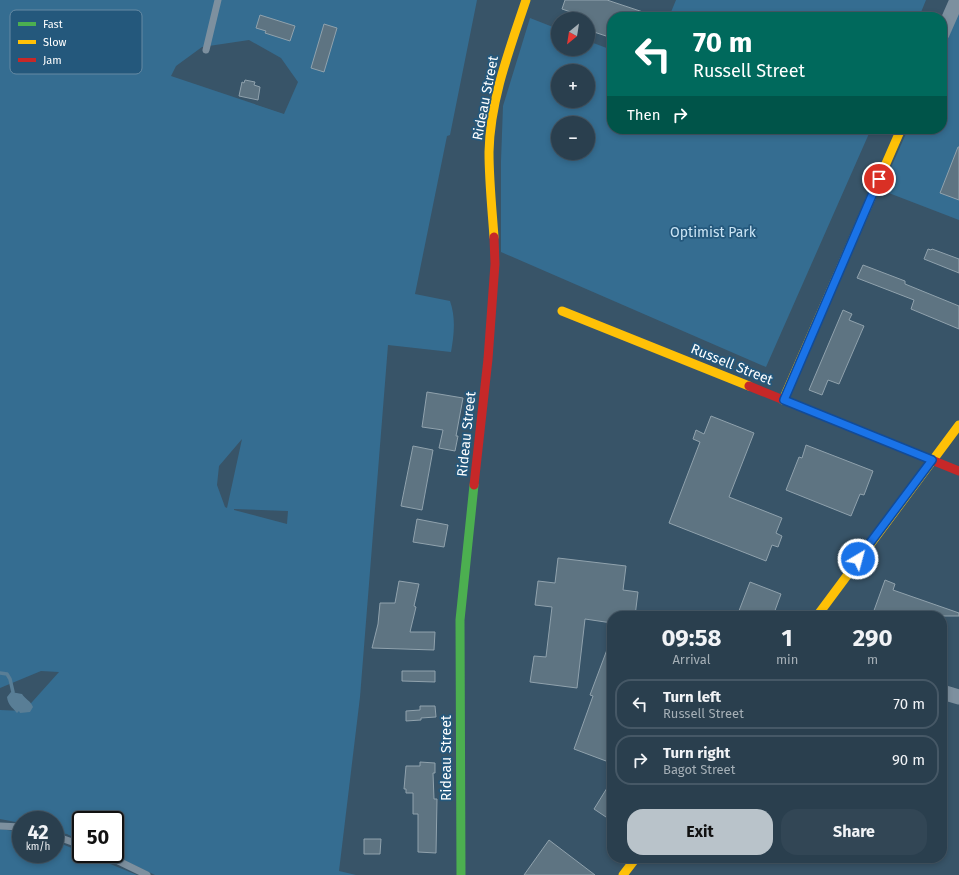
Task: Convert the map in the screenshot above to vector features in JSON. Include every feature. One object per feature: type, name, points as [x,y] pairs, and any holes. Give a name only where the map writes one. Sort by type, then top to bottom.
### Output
[{"type":"street","name":"Rideau Street","points":[[461,875],[460,620],[488,360],[495,264],[489,151],[493,116],[503,69],[526,0]]},
{"type":"street","points":[[947,23],[957,0]]},
{"type":"street","points":[[784,400],[899,134]]},
{"type":"street","name":"Russell Street","points":[[562,311],[959,471]]},
{"type":"street","points":[[821,611],[932,460],[959,426]]},
{"type":"street","points":[[947,694],[959,698]]},
{"type":"street","points":[[623,875],[632,863]]},
{"type":"lane","points":[[206,50],[218,0]]},
{"type":"lane","points":[[0,826],[12,827]]},
{"type":"lane","points":[[122,863],[147,875]]},
{"type":"green space","points":[[0,0],[477,0],[450,135],[447,136],[415,294],[450,301],[454,326],[451,352],[388,345],[360,697],[339,871],[356,875],[155,875],[124,860],[124,811],[72,811],[72,836],[64,834],[64,811],[12,811],[12,821],[0,819],[0,710],[24,711],[59,672],[41,671],[0,688]],"holes":[[[249,40],[281,58],[298,82],[284,114],[171,76],[176,66],[202,47]],[[242,439],[227,508],[225,507],[217,485],[219,466]],[[234,509],[288,511],[287,524]]]},
{"type":"green space","points":[[676,0],[926,0],[921,12],[671,12]]},
{"type":"green space","points":[[959,11],[959,220],[881,190],[906,134],[947,134],[947,39]]},
{"type":"green space","name":"Optimist Park","points":[[530,18],[551,26],[551,56],[595,56],[595,44],[607,48],[607,134],[869,134],[766,367],[501,252],[501,161],[503,106]]},
{"type":"green space","points":[[0,829],[12,831],[12,863],[64,863],[64,845],[72,848],[72,863],[108,863],[137,875],[0,875]]},
{"type":"shaded area","points":[[11,692],[22,694],[25,697],[33,707],[30,712],[20,713],[19,711],[17,713],[10,706],[7,697]]},
{"type":"building","points":[[565,0],[607,0],[643,12],[607,12],[607,36],[595,32],[595,12],[571,12],[562,9]]},
{"type":"building","points":[[260,15],[295,26],[290,41],[265,33],[266,31],[256,28]]},
{"type":"building","points":[[324,24],[337,28],[324,72],[311,68]]},
{"type":"building","points":[[245,80],[255,82],[254,85],[260,87],[258,100],[239,96],[242,82],[244,83]]},
{"type":"building","points":[[959,147],[959,200],[940,193]]},
{"type":"building","points":[[928,249],[932,249],[959,259],[959,273],[924,259]]},
{"type":"building","points":[[863,265],[905,281],[905,284],[959,306],[959,329],[911,309],[914,300],[857,278]]},
{"type":"building","points":[[843,310],[852,314],[849,320],[864,326],[839,384],[828,380],[822,395],[809,390]]},
{"type":"building","points":[[427,392],[463,398],[456,436],[458,436],[455,451],[439,448],[443,430],[422,427]]},
{"type":"building","points":[[711,416],[754,433],[729,497],[782,518],[776,533],[782,536],[778,547],[772,545],[766,561],[669,523],[700,442],[693,439],[696,430],[704,434]]},
{"type":"building","points":[[806,445],[873,471],[864,495],[860,494],[851,516],[786,490],[799,457],[802,458]]},
{"type":"building","points":[[413,446],[433,450],[422,510],[401,506]]},
{"type":"building","points":[[417,519],[448,525],[444,547],[413,542]]},
{"type":"building","points":[[558,558],[626,566],[623,590],[638,592],[636,611],[607,611],[607,622],[585,619],[577,688],[530,682],[534,656],[546,657],[552,607],[535,605],[538,581],[555,583]]},
{"type":"building","points":[[885,580],[895,584],[893,590],[959,613],[959,616],[947,616],[947,611],[874,611]]},
{"type":"building","points":[[399,581],[419,584],[414,606],[416,607],[410,632],[435,632],[434,650],[372,648],[378,624],[380,603],[395,603]]},
{"type":"building","points":[[750,582],[781,594],[775,611],[739,611]]},
{"type":"building","points":[[607,650],[606,761],[574,749],[593,696],[590,695]]},
{"type":"building","points":[[402,671],[435,671],[435,682],[402,681]]},
{"type":"building","points":[[420,706],[435,706],[436,717],[406,721],[406,711],[420,710]]},
{"type":"building","points":[[420,762],[435,763],[435,773],[433,773],[434,799],[437,799],[436,853],[418,852],[418,814],[413,814],[413,793],[406,793],[406,789],[404,789],[406,766],[420,766]]},
{"type":"building","points":[[607,788],[607,818],[594,809]]},
{"type":"building","points":[[364,839],[381,839],[380,854],[364,854]]},
{"type":"building","points":[[549,840],[595,875],[524,875]]},
{"type":"waterway","points":[[0,673],[7,674],[10,679],[13,692]]},
{"type":"traffic: fast","points":[[461,875],[460,620],[474,485]]},
{"type":"traffic: slow","points":[[494,237],[489,152],[490,133],[502,74],[526,0]]},
{"type":"traffic: slow","points":[[783,400],[899,134]]},
{"type":"traffic: slow","points":[[562,311],[749,386]]},
{"type":"traffic: slow","points":[[821,611],[959,425]]},
{"type":"traffic: slow","points":[[623,875],[632,863]]},
{"type":"traffic: jam","points":[[474,485],[488,359],[495,264],[494,237]]},
{"type":"traffic: jam","points":[[749,386],[959,471]]},
{"type":"route","points":[[858,559],[932,460],[784,400],[879,179]]}]
